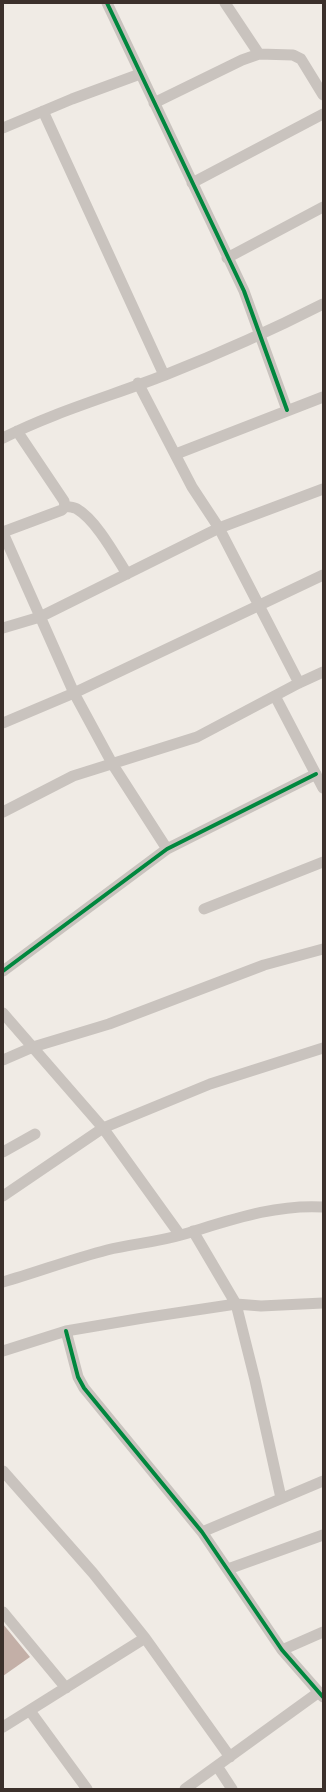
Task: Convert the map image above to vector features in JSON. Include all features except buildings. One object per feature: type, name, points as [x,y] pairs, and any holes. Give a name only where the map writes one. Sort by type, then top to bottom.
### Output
[{"type":"street","points":[[106,3],[244,291],[261,334],[287,410]]},
{"type":"street","points":[[228,5],[259,54]]},
{"type":"street","points":[[154,103],[242,60],[259,54],[293,55],[301,59],[323,95]]},
{"type":"street","points":[[3,128],[140,74]]},
{"type":"street","points":[[44,111],[164,375]]},
{"type":"street","points":[[192,183],[323,114]]},
{"type":"street","points":[[227,258],[323,207]]},
{"type":"street","points":[[3,438],[17,431],[138,383],[164,375],[261,334],[323,304]]},
{"type":"street","points":[[138,383],[192,487],[219,528],[299,683]]},
{"type":"street","points":[[176,454],[323,397]]},
{"type":"street","points":[[17,431],[64,501],[65,506]]},
{"type":"street","points":[[3,628],[40,617],[219,528],[323,489]]},
{"type":"street","points":[[65,506],[62,510],[3,533],[74,693],[113,765],[167,850]]},
{"type":"street","points":[[65,506],[76,508],[85,516],[101,534],[127,574]]},
{"type":"street","points":[[3,723],[74,693],[323,575]]},
{"type":"street","points":[[3,812],[73,776],[113,765],[197,737],[299,683],[323,672]]},
{"type":"street","points":[[275,696],[323,788]]},
{"type":"street","points":[[3,971],[167,850],[316,774]]},
{"type":"street","points":[[204,909],[323,862]]},
{"type":"street","points":[[3,1060],[33,1047],[109,1024],[264,966],[323,949]]},
{"type":"street","points":[[3,1013],[103,1128],[180,1235]]},
{"type":"street","points":[[3,1196],[103,1128],[210,1084],[323,1048]]},
{"type":"street","points":[[3,1152],[35,1134]]},
{"type":"street","points":[[3,1282],[106,1250],[180,1235],[238,1217],[284,1208],[306,1206],[323,1207]]},
{"type":"street","points":[[193,1231],[236,1304],[255,1380],[281,1498]]},
{"type":"street","points":[[3,1351],[66,1331],[236,1304],[261,1306],[323,1303]]},
{"type":"street","points":[[66,1331],[78,1377],[84,1388],[202,1532],[282,1650],[321,1694],[185,1789]]},
{"type":"street","points":[[3,1471],[94,1573],[145,1638],[230,1757]]},
{"type":"street","points":[[202,1532],[323,1481]]},
{"type":"street","points":[[228,1569],[323,1535]]},
{"type":"street","points":[[3,1612],[66,1688]]},
{"type":"street","points":[[282,1650],[323,1632]]},
{"type":"street","points":[[3,1727],[145,1638]]},
{"type":"street","points":[[30,1711],[87,1789]]},
{"type":"street","points":[[217,1766],[232,1789]]},
{"type":"cycle path","points":[[107,3],[244,291],[287,410]]},
{"type":"cycle path","points":[[3,971],[167,849],[316,774]]},
{"type":"cycle path","points":[[66,1331],[78,1377],[84,1388],[202,1532],[282,1650],[323,1697]]}]
